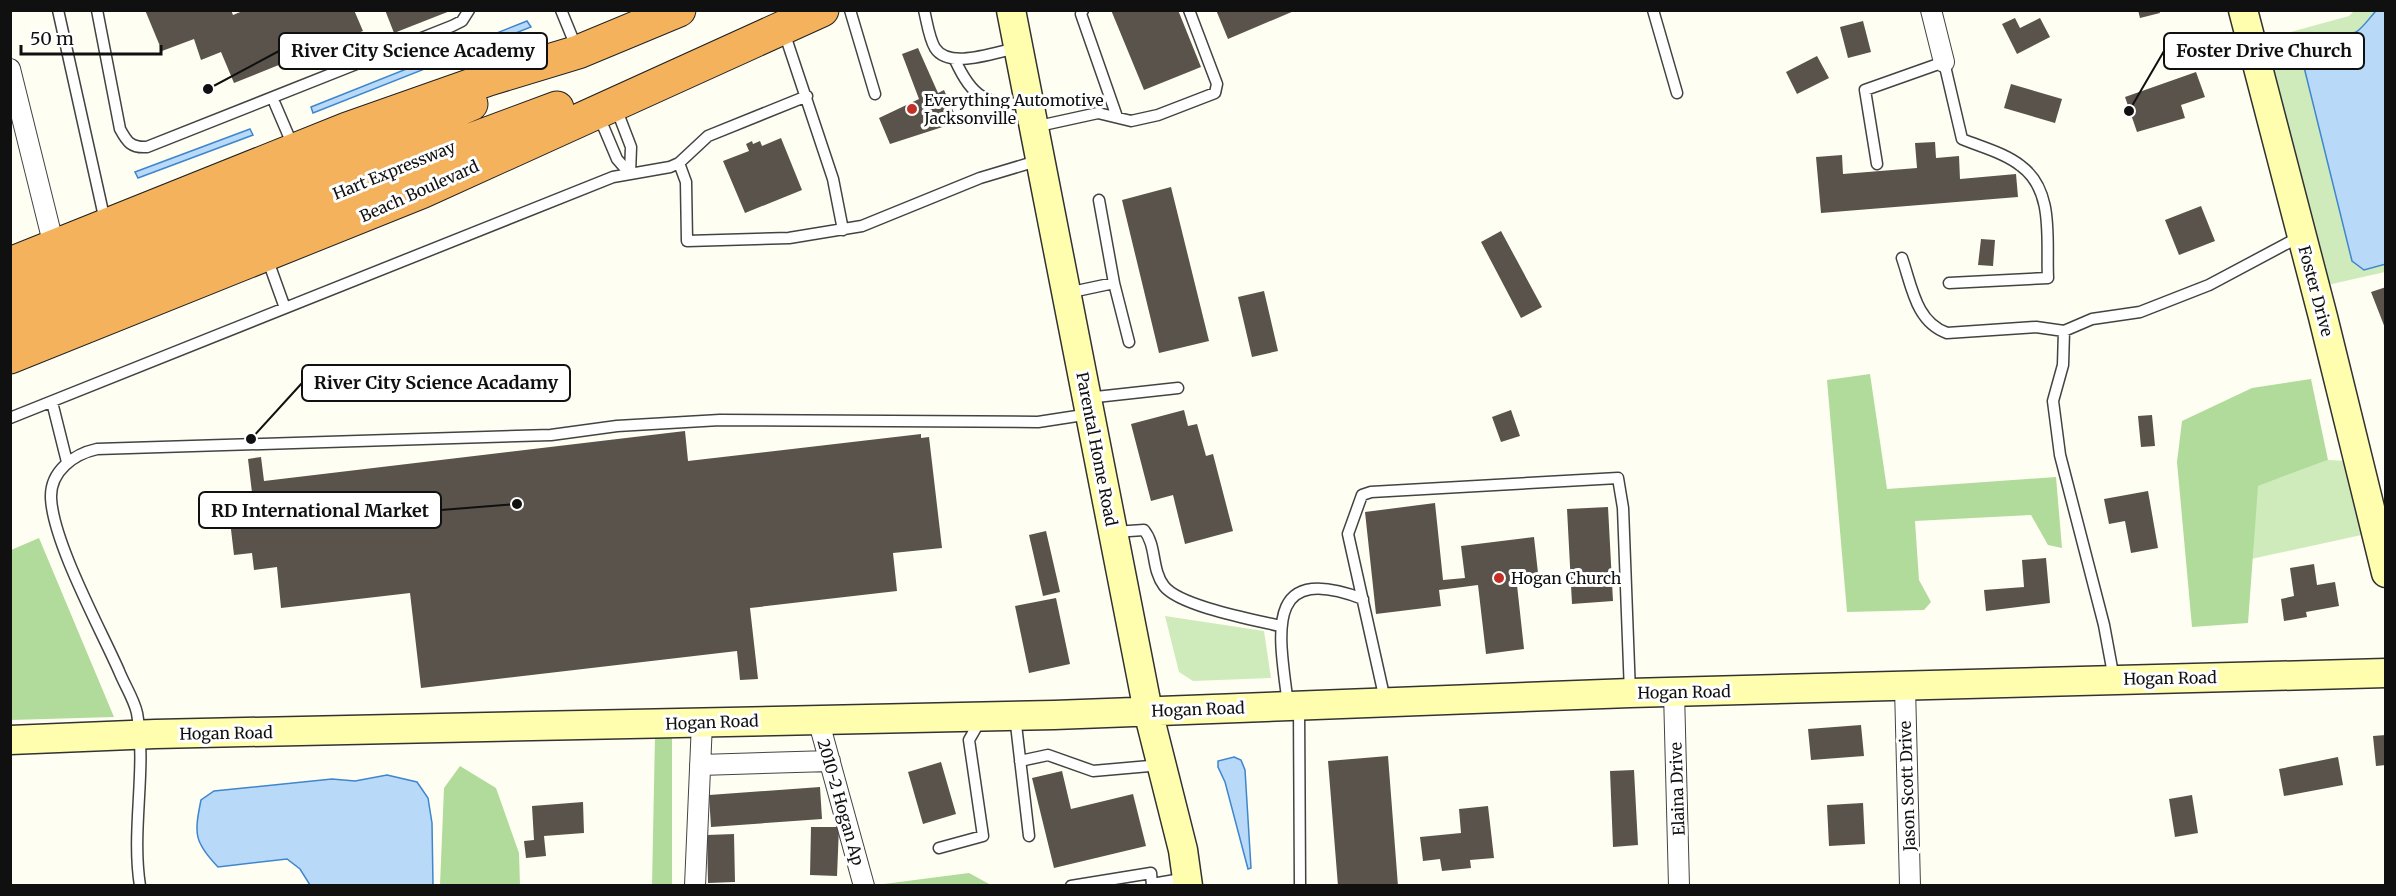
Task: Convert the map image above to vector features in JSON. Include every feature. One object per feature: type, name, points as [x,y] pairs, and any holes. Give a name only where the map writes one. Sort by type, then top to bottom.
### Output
[{"type":"highway","points":[[10,264],[295,149],[460,89],[578,52],[679,10]]},
{"type":"highway","name":"Beach Boulevard","points":[[10,357],[421,192],[822,10]]},
{"type":"highway","name":"Hart Expressway","points":[[10,326],[465,142],[781,27]]},
{"type":"highway","name":"Hart Expressway","points":[[10,295],[386,143],[578,52]]},
{"type":"main road","name":"Parental Home Road","points":[[1011,10],[1148,711],[1188,882]]},
{"type":"main road","name":"Foster Drive","points":[[2243,10],[2302,236],[2385,573]]},
{"type":"main road","name":"Hogan Road","points":[[10,740],[138,735],[1015,716],[1293,705],[1562,698],[1630,693],[2385,673]]},
{"type":"street","points":[[1930,10],[1944,62]]},
{"type":"street","points":[[10,251],[54,246],[19,142],[11,78]]},
{"type":"street","name":"Jason Scott Drive","points":[[1905,687],[1910,885]]},
{"type":"street","name":"Elaina Drive","points":[[1674,692],[1679,885]]},
{"type":"street","name":"2010-2 Hogan Ap","points":[[818,719],[864,885]]},
{"type":"street","points":[[695,885],[702,722]]},
{"type":"street","points":[[700,765],[830,761]]},
{"type":"lane","points":[[58,10],[106,225]]},
{"type":"lane","points":[[97,10],[120,129],[127,141],[136,147],[147,147],[274,101],[452,26],[462,21],[470,10]]},
{"type":"lane","points":[[561,10],[578,52]]},
{"type":"lane","points":[[850,10],[875,94]]},
{"type":"lane","points":[[924,10],[934,47],[942,55],[955,60],[1018,48]]},
{"type":"lane","points":[[1083,10],[1081,14],[1117,117]]},
{"type":"lane","points":[[955,60],[971,87],[992,102],[1032,116],[1098,113],[1131,121],[1158,115],[1215,93],[1217,84],[1188,10]]},
{"type":"lane","points":[[1653,10],[1677,93]]},
{"type":"lane","points":[[781,27],[807,96],[833,179],[843,230]]},
{"type":"lane","points":[[1877,164],[1865,90],[1944,62],[1962,139],[2020,165],[2036,178],[2045,197],[2048,278],[1949,283]]},
{"type":"lane","points":[[10,418],[604,181],[658,170],[679,163],[708,136],[807,96]]},
{"type":"lane","points":[[274,101],[295,149]]},
{"type":"lane","points":[[606,107],[613,152],[630,174]]},
{"type":"lane","points":[[606,107],[631,147],[630,174]]},
{"type":"lane","points":[[679,163],[686,182],[687,241],[789,238],[843,230],[884,219],[990,175],[1040,160]]},
{"type":"lane","points":[[1099,200],[1114,283],[1129,342]]},
{"type":"lane","points":[[1902,258],[1919,309],[1934,328],[1947,333],[2036,327],[2064,331],[2092,319],[2140,312],[2209,285],[2302,236]]},
{"type":"lane","points":[[265,255],[285,308]]},
{"type":"lane","points":[[1066,294],[1114,283]]},
{"type":"lane","points":[[2064,331],[2063,365],[2053,401],[2060,455],[2104,625],[2114,680]]},
{"type":"lane","points":[[140,885],[136,711],[55,522],[51,496],[56,477],[67,462],[83,452],[97,449],[542,435],[617,426],[720,420],[1038,422],[1089,406],[1178,388]]},
{"type":"lane","points":[[52,402],[67,462]]},
{"type":"lane","points":[[1385,702],[1348,534],[1362,495],[1371,492],[1618,478],[1623,508],[1630,693]]},
{"type":"lane","points":[[1113,532],[1144,530],[1149,536],[1157,573],[1164,587],[1183,598],[1227,614],[1280,626]]},
{"type":"lane","points":[[1300,885],[1293,705],[1280,626],[1287,602],[1308,588],[1336,589],[1363,599]]},
{"type":"lane","points":[[939,848],[983,836],[969,740],[983,716]]},
{"type":"lane","points":[[1015,716],[1029,836]]},
{"type":"lane","points":[[1020,761],[1048,755],[1094,771],[1162,765]]},
{"type":"lane","points":[[1071,885],[1118,882],[1151,873],[1152,885],[1188,882]]},
{"type":"green space","points":[[2354,11],[2376,11],[2358,31],[2309,43],[2364,270],[2385,264],[2385,272],[2323,286],[2261,40],[2349,16]]},
{"type":"green space","points":[[1870,374],[1887,489],[2056,477],[2062,548],[2048,545],[2031,515],[1915,521],[1919,580],[1931,602],[1924,610],[1847,612],[1827,380]]},
{"type":"green space","points":[[2311,379],[2328,460],[2258,486],[2248,623],[2192,627],[2177,462],[2182,421],[2252,388]]},
{"type":"green space","points":[[2328,460],[2347,461],[2366,534],[2251,559],[2257,486]]},
{"type":"green space","points":[[39,538],[114,717],[11,720],[11,550]]},
{"type":"green space","points":[[1165,616],[1264,631],[1271,678],[1193,681],[1179,672]]},
{"type":"green space","points":[[672,735],[672,885],[652,886],[655,736]]},
{"type":"green space","points":[[460,766],[496,788],[519,853],[520,885],[440,885],[444,788]]},
{"type":"green space","points":[[969,873],[991,885],[876,885]]},
{"type":"water","points":[[2376,11],[2386,11],[2386,264],[2364,270],[2352,261],[2301,55],[2309,44],[2316,41],[2356,32]]},
{"type":"water","points":[[527,21],[531,27],[313,113],[311,107]]},
{"type":"water","points":[[250,129],[253,135],[138,178],[135,172]]},
{"type":"water","points":[[1234,757],[1241,760],[1245,770],[1251,868],[1248,869],[1225,782],[1218,767],[1218,761]]},
{"type":"water","points":[[387,775],[417,782],[428,798],[432,823],[433,885],[310,885],[300,869],[287,859],[218,867],[200,844],[197,821],[201,800],[214,791],[332,779],[355,781]]},
{"type":"building","points":[[145,10],[231,10],[233,15],[245,10],[354,10],[363,31],[234,83],[221,52],[201,60],[194,39],[162,51]]},
{"type":"building","points":[[385,10],[450,10],[450,11],[394,33]]},
{"type":"building","points":[[1111,10],[1178,10],[1201,67],[1144,90]]},
{"type":"building","points":[[1216,10],[1294,10],[1294,11],[1228,39]]},
{"type":"building","points":[[2138,10],[2159,10],[2160,13],[2140,18]]},
{"type":"building","points":[[2015,18],[2020,28],[2040,18],[2050,37],[2017,54],[2002,24]]},
{"type":"building","points":[[1863,21],[1871,52],[1848,58],[1840,27]]},
{"type":"building","points":[[918,48],[938,93],[944,90],[958,122],[890,144],[879,118],[919,99],[902,54]]},
{"type":"building","points":[[1817,56],[1829,78],[1797,94],[1786,72]]},
{"type":"building","points":[[2196,72],[2205,97],[2181,105],[2185,118],[2137,132],[2125,97]]},
{"type":"building","points":[[2011,84],[2062,99],[2055,123],[2004,108]]},
{"type":"building","points":[[781,138],[802,190],[745,213],[723,161],[749,151],[746,144],[752,141],[753,144],[760,141],[762,146]]},
{"type":"building","points":[[1935,142],[1936,158],[1959,156],[1960,179],[2016,174],[2018,197],[1821,213],[1816,157],[1842,155],[1843,174],[1917,168],[1915,143]]},
{"type":"building","points":[[1171,187],[1209,341],[1159,353],[1122,200]]},
{"type":"building","points":[[2201,206],[2215,241],[2179,255],[2165,220]]},
{"type":"building","points":[[1501,231],[1542,307],[1521,318],[1481,242]]},
{"type":"building","points":[[1981,239],[1995,240],[1993,266],[1978,265]]},
{"type":"building","points":[[2386,287],[2386,328],[2385,328],[2371,292]]},
{"type":"building","points":[[1264,291],[1278,351],[1252,357],[1238,297]]},
{"type":"building","points":[[1184,410],[1188,426],[1197,424],[1206,456],[1213,454],[1233,531],[1185,544],[1173,495],[1151,501],[1131,424]]},
{"type":"building","points":[[1511,410],[1520,436],[1501,442],[1492,417]]},
{"type":"building","points":[[2152,415],[2155,446],[2141,447],[2138,416]]},
{"type":"building","points":[[685,431],[688,461],[921,434],[921,438],[929,437],[942,548],[893,553],[897,591],[750,608],[758,679],[740,680],[737,651],[421,688],[410,593],[281,608],[277,567],[254,570],[252,553],[234,555],[228,504],[253,501],[248,459],[261,457],[264,481]]},
{"type":"building","points":[[2148,491],[2158,548],[2131,553],[2125,521],[2109,524],[2104,499]]},
{"type":"building","points":[[1435,503],[1443,580],[1465,578],[1461,546],[1534,537],[1539,582],[1517,585],[1524,649],[1486,654],[1478,585],[1439,590],[1441,606],[1376,614],[1365,512]]},
{"type":"building","points":[[1608,507],[1613,601],[1572,604],[1567,509]]},
{"type":"building","points":[[1046,531],[1060,592],[1043,596],[1029,535]]},
{"type":"building","points":[[2046,558],[2050,603],[1986,611],[1984,590],[2024,587],[2022,560]]},
{"type":"building","points":[[2314,564],[2317,585],[2335,582],[2339,606],[2306,612],[2307,617],[2284,621],[2281,599],[2294,596],[2290,568]]},
{"type":"building","points":[[1056,598],[1070,664],[1029,673],[1015,606]]},
{"type":"building","points":[[1861,725],[1864,756],[1811,760],[1808,729]]},
{"type":"building","points":[[2386,735],[2386,765],[2376,766],[2373,736]]},
{"type":"building","points":[[1388,756],[1398,886],[1338,886],[1328,761]]},
{"type":"building","points":[[2338,757],[2343,785],[2284,796],[2279,769]]},
{"type":"building","points":[[941,762],[956,814],[923,824],[908,772]]},
{"type":"building","points":[[1634,770],[1638,845],[1613,847],[1610,771]]},
{"type":"building","points":[[1062,771],[1071,809],[1133,794],[1146,846],[1054,868],[1032,778]]},
{"type":"building","points":[[820,787],[822,819],[711,827],[709,795]]},
{"type":"building","points":[[2192,795],[2198,833],[2175,837],[2169,799]]},
{"type":"building","points":[[583,802],[584,833],[544,836],[546,856],[526,858],[524,841],[534,840],[532,806]]},
{"type":"building","points":[[1863,803],[1865,844],[1829,846],[1827,805]]},
{"type":"building","points":[[1488,806],[1494,858],[1470,860],[1471,868],[1442,871],[1440,859],[1423,861],[1420,837],[1461,833],[1459,809]]},
{"type":"building","points":[[811,827],[839,827],[837,876],[810,875]]},
{"type":"building","points":[[734,834],[735,882],[708,883],[707,835]]},
{"type":"place","name":"River City Science Academy","points":[[208,89]]},
{"type":"place","name":"Everything Automotive Jacksonville","points":[[912,109]]},
{"type":"place","name":"Foster Drive Church","points":[[2129,111]]},
{"type":"place","name":"River City Science Acadamy","points":[[251,439]]},
{"type":"place","name":"RD International Market","points":[[517,504]]},
{"type":"place","name":"Hogan Church","points":[[1499,578]]}]
